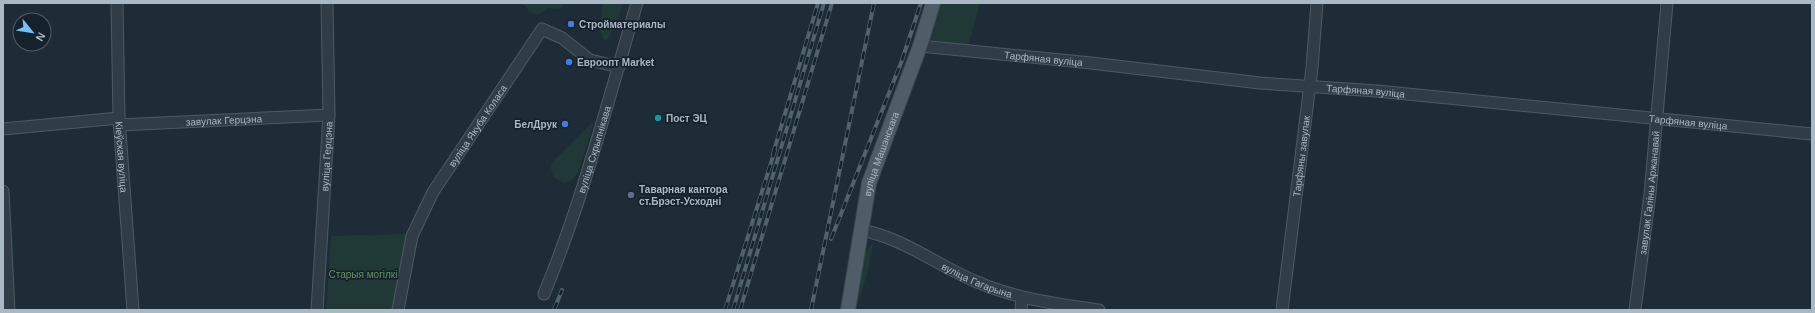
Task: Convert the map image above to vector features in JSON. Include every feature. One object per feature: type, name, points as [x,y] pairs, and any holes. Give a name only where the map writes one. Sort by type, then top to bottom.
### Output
[{"type":"main road","name":"вуліца Машэнскага","points":[[848,310],[865,200],[874,168],[920,46],[933,3]]},
{"type":"street","name":"Кіеўская вуліца","points":[[118,3],[119,122],[133,310]]},
{"type":"street","name":"вуліца Герцэна","points":[[317,310],[329,115],[327,3]]},
{"type":"street","name":"вуліца Скрыпнікава","points":[[544,294],[556,267],[578,203],[637,3]]},
{"type":"street","name":"Тарфяны завулак","points":[[1282,310],[1310,88],[1317,3]]},
{"type":"street","name":"завулак Галіны Аржанавай","points":[[1635,310],[1644,252],[1658,119],[1667,3]]},
{"type":"street","name":"вуліца Якуба Коласа","points":[[398,310],[412,236],[423,211],[433,192],[542,29],[562,38],[590,60],[619,67]]},
{"type":"street","name":"Тарфяная вуліца","points":[[920,46],[1091,63],[1183,75],[1310,88],[1377,91],[1812,134]]},
{"type":"street","name":"завулак Герцэна","points":[[3,129],[119,122],[329,115]]},
{"type":"street","points":[[3,190],[9,310]]},
{"type":"street","name":"вуліца Гагарына","points":[[861,230],[876,233],[889,238],[978,283],[1022,298],[1099,310]]},
{"type":"street","points":[[1021,310],[1022,298]]},
{"type":"green space","points":[[522,3],[564,4],[561,9],[547,8],[538,15],[530,12]]},
{"type":"green space","points":[[603,3],[623,3],[615,27],[607,40],[603,39],[600,30]]},
{"type":"green space","points":[[940,3],[980,3],[968,46],[938,43],[931,38]]},
{"type":"green space","points":[[595,120],[578,172],[572,180],[565,183],[558,180],[552,174],[551,163]]},
{"type":"green space","name":"Старыя могілкі","points":[[408,234],[392,310],[326,310],[331,236]]},
{"type":"green space","points":[[873,243],[869,268],[859,301],[860,270],[864,255]]},
{"type":"railway","points":[[773,154],[818,3]]},
{"type":"railway","points":[[733,310],[824,3]]},
{"type":"railway","points":[[740,310],[832,3]]},
{"type":"railway","points":[[811,310],[874,3]]},
{"type":"railway","points":[[831,239],[901,63],[921,3]]},
{"type":"railway","points":[[725,310],[775,150]]},
{"type":"railway","points":[[554,310],[562,290]]},
{"type":"place","name":"Стройматериалы","points":[[571,24]]},
{"type":"place","name":"Евроопт Market","points":[[569,62]]},
{"type":"place","name":"Пост ЭЦ","points":[[658,118]]},
{"type":"place","name":"БелДрук","points":[[565,124]]},
{"type":"place","name":"Таварная кантора ст.Брэст-Усходні","points":[[631,195]]}]
